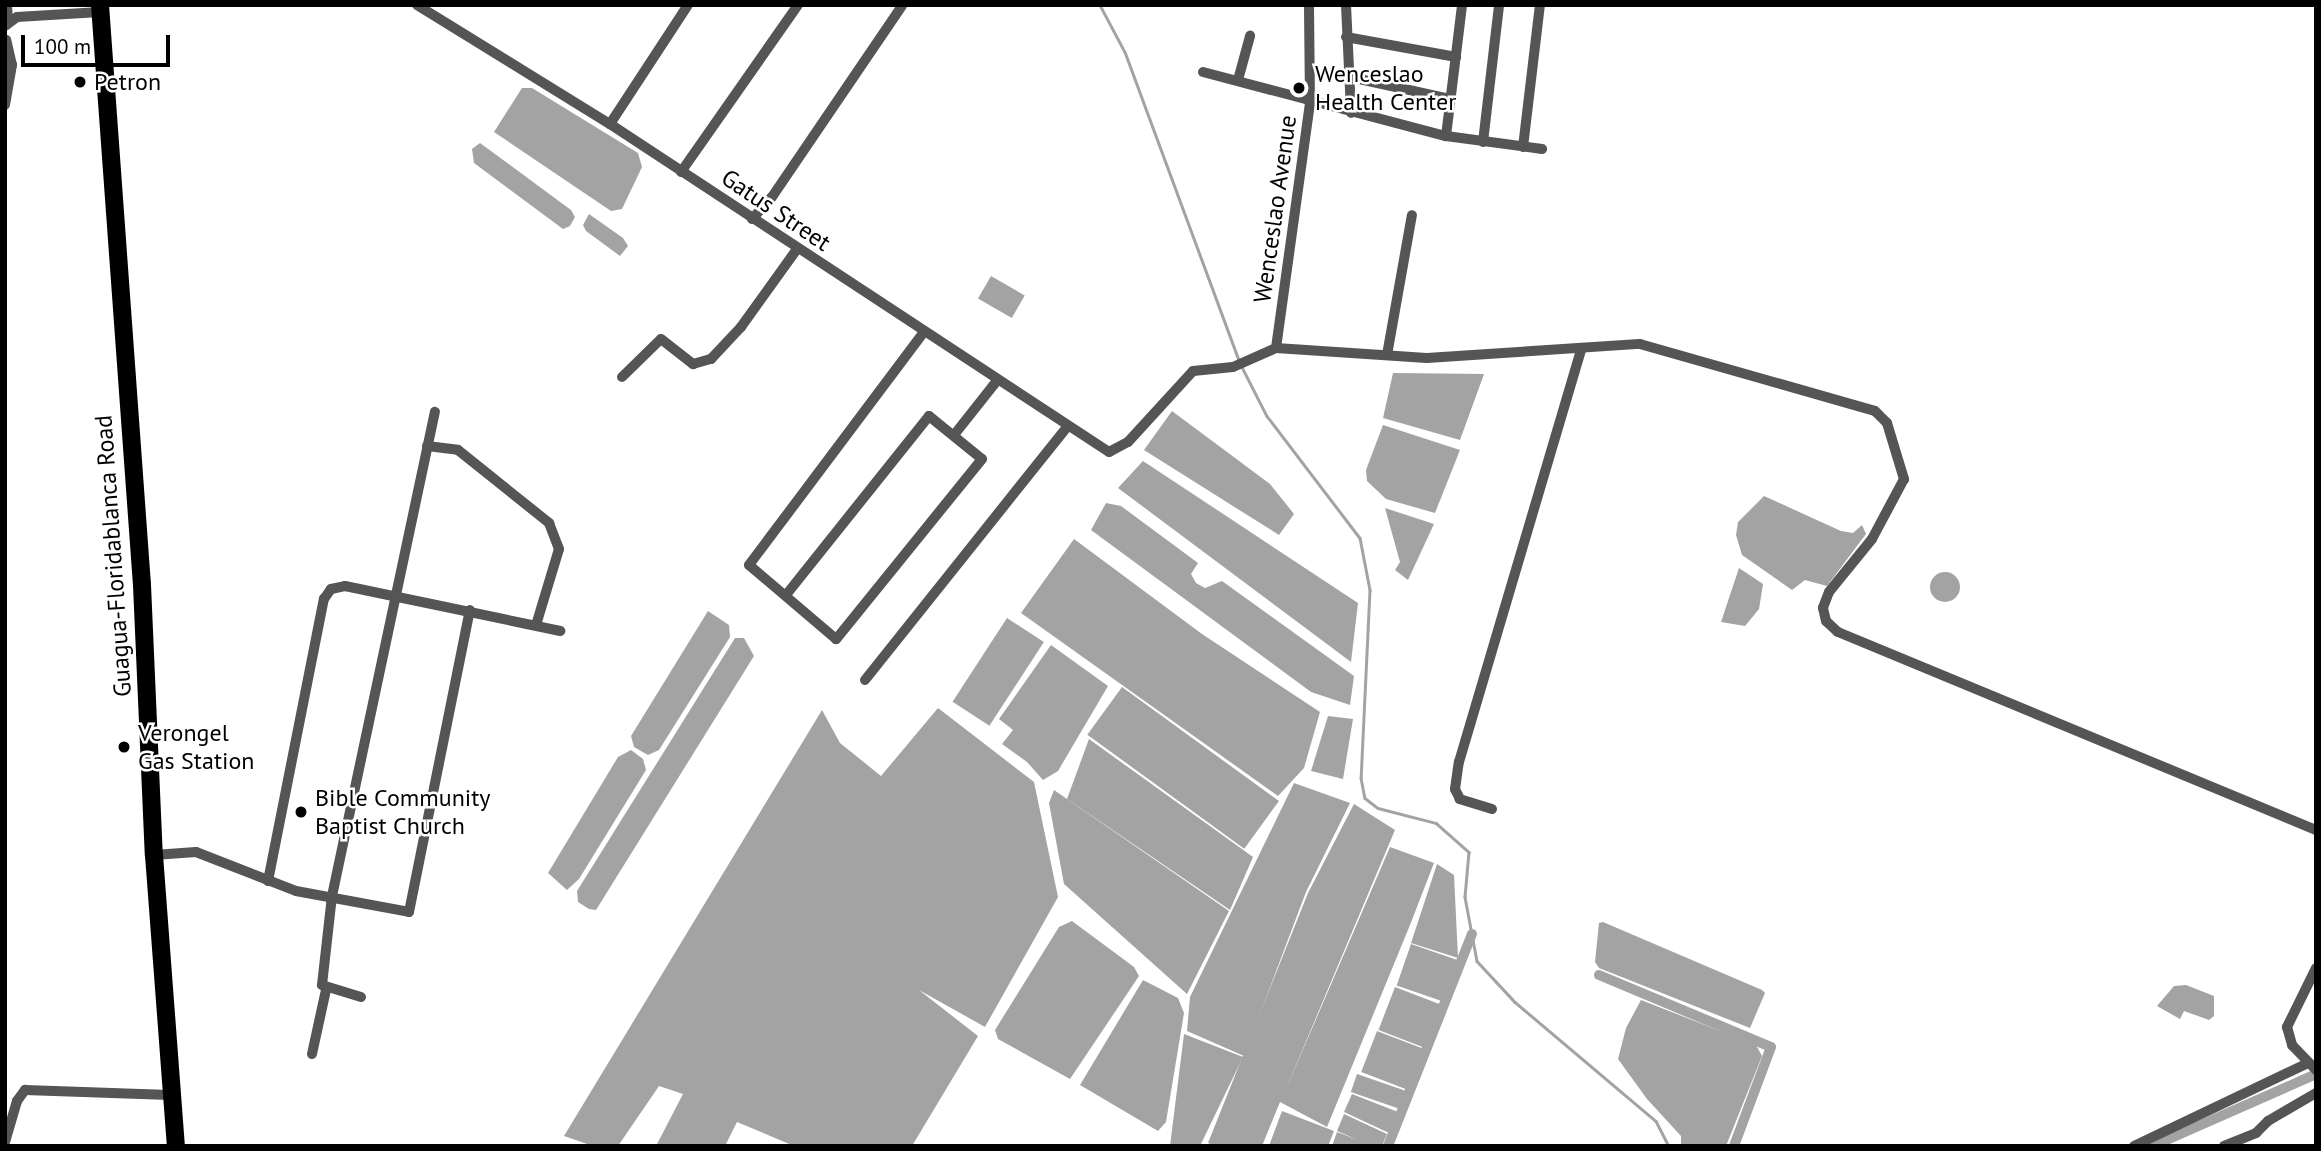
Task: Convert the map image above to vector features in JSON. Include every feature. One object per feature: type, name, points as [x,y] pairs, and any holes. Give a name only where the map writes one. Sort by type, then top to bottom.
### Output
[{"type":"main road","name":"Guagua-Floridablanca Road","points":[[100,8],[142,585],[154,855],[170,1095],[176,1146]]},
{"type":"street","points":[[7,5],[6,24],[100,8]]},
{"type":"street","name":"Gatus Street","points":[[417,5],[610,124],[996,382],[1109,452],[1128,442],[1181,379],[1193,370],[1233,367],[1276,348]]},
{"type":"street","points":[[610,124],[688,5]]},
{"type":"street","points":[[681,172],[798,5]]},
{"type":"street","name":"Wenceslao Avenue","points":[[1276,348],[1310,103],[1309,5]]},
{"type":"street","points":[[1346,5],[1351,113]]},
{"type":"street","points":[[1446,136],[1462,5]]},
{"type":"street","points":[[1483,142],[1499,5]]},
{"type":"street","points":[[1523,147],[1540,5]]},
{"type":"street","points":[[752,219],[772,197],[902,6]]},
{"type":"street","points":[[1238,80],[1250,36]]},
{"type":"street","points":[[1346,37],[1456,57]]},
{"type":"street","points":[[5,39],[12,65],[5,105]]},
{"type":"street","points":[[1203,72],[1310,103],[1446,136],[1542,149]]},
{"type":"street","points":[[1350,77],[1450,99]]},
{"type":"street","points":[[1387,355],[1412,215]]},
{"type":"street","points":[[622,377],[661,339],[693,364],[711,359],[741,327],[797,249]]},
{"type":"street","points":[[786,595],[929,416],[982,459],[836,639],[749,565],[923,333]]},
{"type":"street","points":[[1276,348],[1387,355],[1581,350],[1640,344],[1875,411],[1887,423],[1904,480],[1872,539],[1829,592],[1823,608],[1826,621],[1838,632],[2316,830]]},
{"type":"street","points":[[1492,809],[1460,799],[1455,789],[1459,762],[1581,350]]},
{"type":"street","points":[[954,435],[996,382]]},
{"type":"street","points":[[360,997],[326,990],[322,985],[332,896],[435,412]]},
{"type":"street","points":[[865,680],[1067,427]]},
{"type":"street","points":[[427,446],[458,450],[549,523],[559,549],[536,625]]},
{"type":"street","points":[[268,881],[324,599],[331,589],[345,586],[470,610],[560,631]]},
{"type":"street","points":[[154,855],[196,852],[268,881],[409,912],[470,610]]},
{"type":"street","points":[[2134,1146],[2312,1066],[2292,1045],[2287,1027],[2316,968]]},
{"type":"street","points":[[312,1054],[326,990]]},
{"type":"street","points":[[5,1142],[17,1101],[25,1090],[170,1095]]},
{"type":"street","points":[[2224,1146],[2256,1133],[2268,1121],[2316,1093]]},
{"type":"shaded area","points":[[522,88],[532,88],[638,153],[642,167],[622,209],[611,211],[494,132]]},
{"type":"shaded area","points":[[480,143],[571,210],[575,217],[570,226],[563,229],[474,163],[472,149]]},
{"type":"shaded area","points":[[589,214],[623,238],[628,246],[620,256],[586,231],[583,225]]},
{"type":"shaded area","points":[[991,276],[1025,295],[1012,318],[978,299]]},
{"type":"shaded area","points":[[1393,373],[1484,374],[1460,440],[1383,418]]},
{"type":"shaded area","points":[[1172,411],[1270,484],[1294,514],[1279,535],[1144,450]]},
{"type":"shaded area","points":[[1383,425],[1460,450],[1435,513],[1386,499],[1367,481],[1366,470]]},
{"type":"shaded area","points":[[1143,461],[1358,603],[1351,662],[1118,488]]},
{"type":"shaded area","points":[[1764,496],[1841,531],[1853,533],[1862,525],[1866,534],[1827,586],[1805,580],[1792,590],[1742,555],[1736,535],[1738,522]]},
{"type":"shaded area","points":[[1106,503],[1121,506],[1198,563],[1191,574],[1196,583],[1205,588],[1222,581],[1354,676],[1350,705],[1311,692],[1091,530]]},
{"type":"shaded area","points":[[1385,508],[1434,524],[1408,580],[1395,570],[1400,562]]},
{"type":"shaded area","points":[[1074,539],[1202,634],[1320,712],[1304,768],[1278,796],[1021,613]]},
{"type":"shaded area","points":[[1739,568],[1763,584],[1759,609],[1745,626],[1721,622]]},
{"type":"shaded area","points":[[1945,572],[1956,576],[1960,587],[1956,598],[1945,602],[1934,598],[1930,587],[1934,576]]},
{"type":"shaded area","points":[[708,611],[729,625],[730,637],[659,750],[648,755],[634,747],[631,736]]},
{"type":"shaded area","points":[[1007,618],[1044,642],[989,726],[953,702]]},
{"type":"shaded area","points":[[735,638],[744,638],[754,656],[596,910],[589,909],[578,902],[577,891]]},
{"type":"shaded area","points":[[1051,645],[1108,686],[1058,771],[1043,780],[1027,762],[1002,744],[1013,730],[999,719]]},
{"type":"shaded area","points":[[1122,687],[1279,801],[1244,849],[1087,735]]},
{"type":"shaded area","points":[[938,708],[1034,782],[1058,897],[985,1027],[919,990],[978,1036],[912,1146],[794,1146],[737,1122],[725,1146],[656,1146],[683,1094],[659,1086],[618,1146],[593,1146],[564,1136],[822,710],[840,743],[881,776]]},
{"type":"shaded area","points":[[1328,716],[1353,719],[1343,779],[1311,771]]},
{"type":"shaded area","points":[[1089,739],[1253,857],[1230,910],[1067,799]]},
{"type":"shaded area","points":[[631,750],[643,759],[646,770],[579,879],[567,890],[548,873],[618,757]]},
{"type":"shaded area","points":[[1294,783],[1350,803],[1306,892],[1244,1056],[1187,1031],[1190,997]]},
{"type":"shaded area","points":[[1054,790],[1229,911],[1187,994],[1064,884],[1049,803]]},
{"type":"shaded area","points":[[1354,804],[1395,830],[1283,1096],[1390,847],[1434,863],[1410,925],[1327,1127],[1280,1102],[1262,1146],[1215,1146],[1208,1143],[1308,893]]},
{"type":"shaded area","points":[[1437,864],[1454,875],[1458,958],[1411,943]]},
{"type":"shaded area","points":[[1072,921],[1134,967],[1139,976],[1070,1079],[998,1039],[995,1030],[1059,927]]},
{"type":"shaded area","points":[[1603,922],[1762,990],[1765,993],[1750,1028],[1599,968],[1595,962],[1599,923]]},
{"type":"shaded area","points":[[1411,944],[1457,960],[1443,1002],[1397,986]]},
{"type":"shaded area","points":[[1143,980],[1178,998],[1184,1013],[1166,1122],[1158,1131],[1080,1085]]},
{"type":"shaded area","points":[[2186,985],[2214,996],[2214,1016],[2209,1020],[2184,1011],[2180,1019],[2157,1006],[2174,986]]},
{"type":"shaded area","points":[[1395,987],[1440,1004],[1423,1047],[1379,1030]]},
{"type":"shaded area","points":[[1641,1000],[1756,1045],[1762,1056],[1726,1146],[1681,1146],[1681,1136],[1647,1099],[1618,1059],[1626,1028]]},
{"type":"shaded area","points":[[1377,1031],[1425,1049],[1409,1090],[1361,1072]]},
{"type":"shaded area","points":[[1184,1034],[1243,1057],[1200,1146],[1170,1146]]},
{"type":"shaded area","points":[[1357,1074],[1406,1091],[1400,1109],[1351,1092]]},
{"type":"shaded area","points":[[1352,1094],[1398,1112],[1389,1133],[1344,1112]]},
{"type":"shaded area","points":[[1282,1111],[1334,1131],[1328,1146],[1269,1146]]},
{"type":"shaded area","points":[[1344,1114],[1387,1134],[1382,1146],[1332,1146],[1337,1132],[1358,1140],[1337,1131]]},
{"type":"waterway","points":[[1100,5],[1125,52],[1239,361]]},
{"type":"waterway","points":[[1242,367],[1267,416],[1360,538],[1370,590],[1361,778],[1365,798],[1378,808],[1436,823],[1469,852],[1465,897],[1477,961],[1515,1002],[1656,1121],[1669,1146]]},
{"type":"waterway","points":[[1388,1146],[1472,934]]},
{"type":"waterway","points":[[1599,975],[1771,1047],[1734,1146]]},
{"type":"waterway","points":[[2153,1146],[2316,1074]]},
{"type":"place","name":"Petron","points":[[80,82]]},
{"type":"place","name":"Wenceslao Health Center","points":[[1299,88]]},
{"type":"place","name":"Verongel Gas Station","points":[[124,747]]},
{"type":"place","name":"Bible Community Baptist Church","points":[[301,812]]}]
